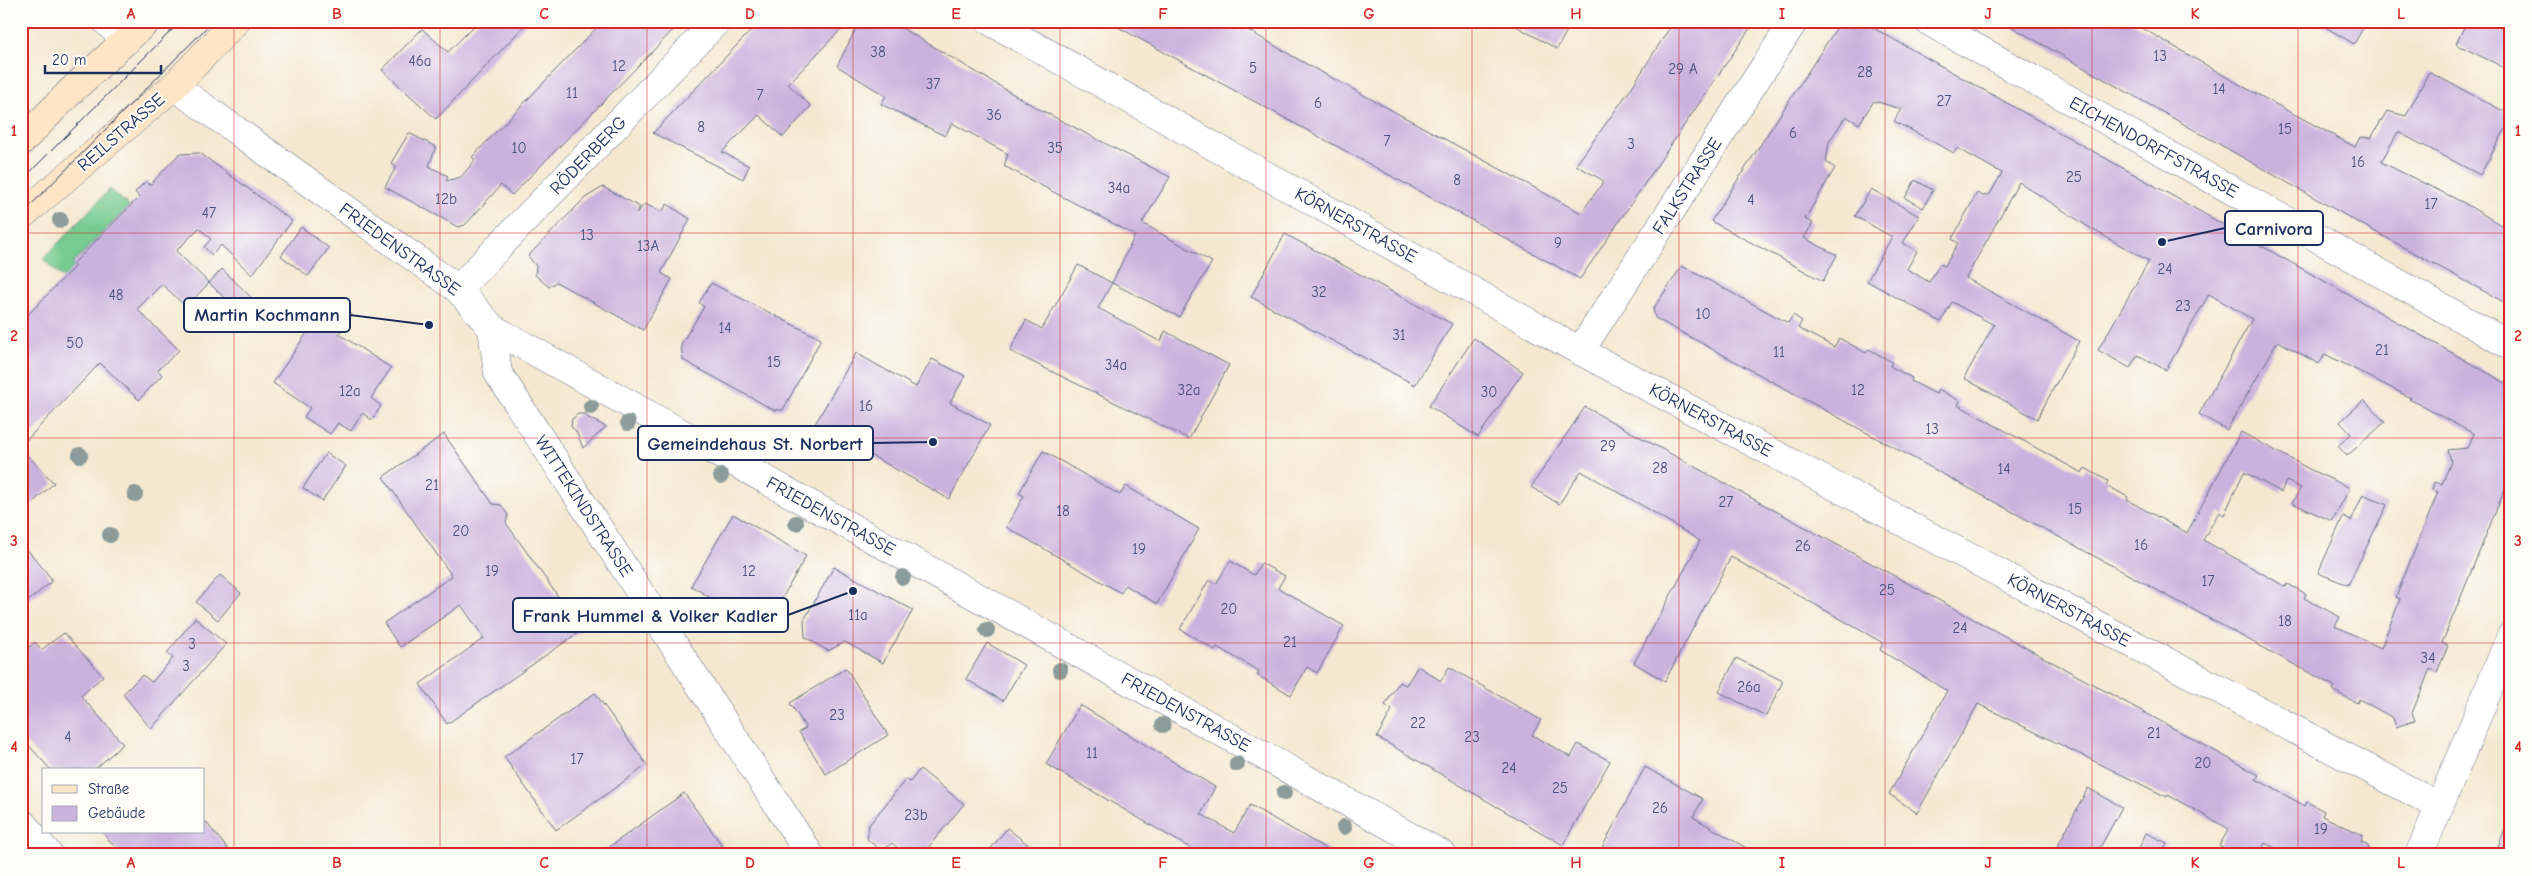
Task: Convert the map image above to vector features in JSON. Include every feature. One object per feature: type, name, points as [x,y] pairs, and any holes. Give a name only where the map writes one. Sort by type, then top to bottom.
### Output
[{"type":"street","points":[[106,21],[126,42]]},
{"type":"street","points":[[21,142],[71,91],[147,21]]},
{"type":"street","name":"REILSTRASSE","points":[[21,216],[174,86],[236,21]]},
{"type":"street","name":"RÖDERBERG","points":[[458,289],[717,21]]},
{"type":"street","name":"KÖRNERSTRASSE","points":[[990,21],[1580,351],[2439,806]]},
{"type":"street","name":"FALKSTRASSE","points":[[1580,351],[1794,21]]},
{"type":"street","name":"EICHENDORFFSTRASSE","points":[[1928,21],[2511,346]]},
{"type":"street","name":"FRIEDENSTRASSE","points":[[174,86],[458,289],[492,328],[1442,855]]},
{"type":"street","name":"WITTEKINDSTRASSE","points":[[492,328],[498,373],[810,855]]},
{"type":"street","points":[[2419,855],[2511,636]]},
{"type":"street","points":[[21,822],[49,855]]},
{"type":"green space","points":[[110,189],[129,206],[73,263],[75,266],[64,279],[43,259]]},
{"type":"building","points":[[479,21],[529,21],[436,119],[382,70],[422,29],[448,52]]},
{"type":"building","points":[[603,21],[682,21],[512,195],[501,185],[465,225],[458,227],[385,187],[396,167],[391,163],[409,133],[436,147],[429,166],[448,176],[446,181],[461,177],[475,160],[472,157]]},
{"type":"building","points":[[760,21],[843,21],[846,24],[788,84],[811,106],[783,137],[759,115],[722,152],[749,166],[743,179],[653,133]]},
{"type":"building","points":[[860,21],[890,21],[1035,107],[1170,177],[1142,223],[1212,262],[1179,317],[1112,283],[1135,235],[1004,166],[1008,154],[952,123],[945,136],[881,104],[886,96],[837,66]]},
{"type":"building","points":[[1107,21],[1237,21],[1236,23],[1299,60],[1581,213],[1604,181],[1576,165],[1630,90],[1669,29],[1689,21],[1755,21],[1580,279]]},
{"type":"building","points":[[1507,21],[1572,21],[1557,49]]},
{"type":"building","points":[[1848,21],[1861,21],[2511,386],[2511,474],[2442,643],[2448,646],[2437,672],[2430,669],[2412,713],[2415,720],[2396,727],[2393,718],[2359,699],[2357,703],[2332,690],[2334,686],[1655,318],[1653,309],[1682,266],[1788,323],[1793,315],[1802,321],[1798,328],[1834,347],[1839,338],[1866,353],[1869,349],[1892,362],[1890,366],[1912,378],[1911,381],[1936,394],[1938,389],[1960,401],[1958,405],[2082,473],[2085,468],[2108,481],[2106,485],[2128,497],[2127,500],[2187,533],[2241,432],[2311,470],[2350,488],[2332,521],[2292,503],[2301,488],[2286,481],[2281,492],[2244,472],[2224,515],[2219,512],[2203,540],[2286,587],[2288,584],[2306,594],[2304,598],[2340,617],[2335,626],[2381,648],[2400,599],[2396,597],[2438,492],[2432,490],[2434,482],[2442,484],[2451,462],[2448,450],[2467,448],[2474,434],[2409,399],[2411,398],[2325,354],[2319,364],[2278,341],[2227,430],[2199,414],[2252,319],[2209,294],[2166,370],[2138,355],[2130,368],[2098,350],[2149,261],[2095,231],[2019,182],[1966,278],[2079,341],[2037,419],[1964,378],[1994,325],[1952,302],[1941,322],[1867,281],[1892,237],[1855,216],[1871,189],[1919,216],[1903,243],[1917,251],[1907,269],[1929,282],[1940,264],[1945,266],[1958,243],[1952,239],[1977,193],[1983,196],[1990,194],[2002,173],[1957,148],[1954,153],[1894,121],[1901,109],[1874,101],[1859,124],[1846,116],[1829,142],[1826,162],[1835,168],[1805,219],[1813,223],[1804,238],[1837,255],[1823,281],[1711,221],[1839,24]]},
{"type":"building","points":[[2001,21],[2130,21],[2242,86],[2355,147],[2360,137],[2371,138],[2387,111],[2406,116],[2429,72],[2511,115],[2511,119],[2480,175],[2398,132],[2381,162],[2464,203],[2511,231],[2511,306],[2352,219]]},
{"type":"building","points":[[2315,21],[2367,21],[2354,44]]},
{"type":"building","points":[[2467,21],[2497,21],[2511,28],[2511,71],[2456,44]]},
{"type":"building","points":[[200,153],[292,221],[252,275],[221,245],[212,255],[204,247],[211,239],[199,228],[176,251],[209,283],[186,307],[162,284],[137,309],[179,350],[158,370],[162,375],[139,400],[100,363],[21,446],[21,322],[75,266],[73,264],[139,197],[135,192],[146,181],[150,185],[179,154]]},
{"type":"building","points":[[1915,180],[1933,190],[1923,208],[1905,198]]},
{"type":"building","points":[[603,187],[640,207],[636,214],[645,204],[662,212],[667,204],[690,219],[661,273],[672,279],[643,330],[556,282],[549,287],[535,275],[536,266],[528,256],[585,198]]},
{"type":"building","points":[[301,227],[329,248],[308,276],[281,256]]},
{"type":"building","points":[[1285,234],[1452,324],[1415,385],[1251,297]]},
{"type":"building","points":[[1078,265],[1112,283],[1098,308],[1161,342],[1165,331],[1229,365],[1189,439],[1010,351],[1026,320],[1042,329]]},
{"type":"building","points":[[222,269],[251,297],[239,312],[209,283]]},
{"type":"building","points":[[711,283],[821,339],[783,410],[774,410],[683,360],[681,344],[704,307],[699,303]]},
{"type":"building","points":[[329,300],[352,315],[339,334],[391,368],[371,398],[381,406],[372,420],[362,413],[351,431],[338,423],[330,434],[304,417],[310,408],[273,383]]},
{"type":"building","points":[[1474,338],[1523,372],[1478,437],[1429,406]]},
{"type":"building","points":[[856,353],[916,387],[932,359],[965,376],[950,403],[990,425],[949,499],[815,424]]},
{"type":"building","points":[[2364,400],[2385,422],[2347,456],[2338,446],[2351,434],[2340,422]]},
{"type":"building","points":[[1585,407],[2259,775],[2256,779],[2305,806],[2307,802],[2324,811],[2322,816],[2363,835],[2361,842],[2367,844],[2369,848],[2367,855],[2278,855],[2275,853],[2277,849],[2265,843],[2259,855],[2235,855],[2219,846],[2229,829],[2168,795],[2167,797],[1978,704],[1917,813],[1889,794],[1947,691],[1880,650],[1883,643],[1731,557],[1665,681],[1634,663],[1700,541],[1581,471],[1559,504],[1531,487]]},
{"type":"building","points":[[578,414],[585,414],[606,427],[583,448],[576,431],[571,427],[572,419]]},
{"type":"building","points":[[444,434],[493,504],[501,505],[508,515],[506,523],[582,630],[447,724],[420,684],[484,638],[461,605],[400,647],[384,623],[452,576],[383,477]]},
{"type":"building","points":[[21,449],[54,483],[30,505],[23,499],[21,500]]},
{"type":"building","points":[[1043,451],[1120,495],[1126,486],[1199,529],[1157,604],[1125,585],[1121,593],[1006,527],[1024,496],[1019,493]]},
{"type":"building","points":[[326,453],[346,466],[322,501],[303,488]]},
{"type":"building","points":[[2363,494],[2387,505],[2348,585],[2318,573],[2343,517],[2351,521]]},
{"type":"building","points":[[733,514],[806,556],[764,630],[691,586]]},
{"type":"building","points":[[21,542],[51,578],[51,582],[21,607]]},
{"type":"building","points":[[1230,561],[1254,575],[1261,563],[1285,576],[1278,588],[1344,626],[1317,673],[1307,667],[1291,695],[1257,675],[1259,671],[1217,647],[1215,650],[1180,629],[1209,580],[1216,584]]},
{"type":"building","points":[[834,567],[913,610],[883,663],[845,642],[828,651],[805,637],[804,620]]},
{"type":"building","points":[[220,575],[241,593],[218,620],[196,602]]},
{"type":"building","points":[[195,618],[226,644],[151,729],[123,694],[142,675],[152,682],[173,658],[167,653]]},
{"type":"building","points":[[64,633],[103,676],[81,696],[123,744],[96,768],[49,768],[21,737],[21,654],[35,642],[41,650]]},
{"type":"building","points":[[987,643],[1024,665],[1003,701],[966,679]]},
{"type":"building","points":[[1736,658],[1783,681],[1766,716],[1719,692]]},
{"type":"building","points":[[1418,666],[1441,681],[1449,667],[1541,720],[1532,735],[1571,757],[1578,744],[1610,761],[1563,845],[1377,737],[1392,710],[1385,705],[1399,682],[1406,685]]},
{"type":"building","points":[[846,668],[888,735],[826,774],[799,732],[806,728],[790,703]]},
{"type":"building","points":[[595,693],[647,765],[556,830],[504,757]]},
{"type":"building","points":[[1080,705],[1215,787],[1201,814],[1234,833],[1250,805],[1330,851],[1329,855],[1202,855],[1046,764]]},
{"type":"building","points":[[1645,767],[1703,799],[1693,817],[1755,853],[1754,855],[1598,855]]},
{"type":"building","points":[[920,769],[964,804],[922,855],[906,855],[892,843],[886,848],[878,848],[867,839],[869,825],[906,779],[910,782]]},
{"type":"building","points":[[2088,788],[2122,807],[2096,855],[2053,855]]},
{"type":"building","points":[[684,793],[727,852],[723,855],[598,855]]},
{"type":"building","points":[[2511,813],[2511,855],[2495,855]]},
{"type":"building","points":[[205,821],[233,855],[122,855],[104,834],[205,834]]},
{"type":"building","points":[[1007,828],[1041,855],[986,855]]},
{"type":"building","points":[[2146,833],[2167,843],[2161,855],[2136,855]]},
{"type":"tram line","points":[[21,181],[181,21]]},
{"type":"tram line","points":[[21,215],[213,21]]},
{"type":"place","name":"Carnivora","points":[[2162,242]]},
{"type":"place","name":"Martin Kochmann","points":[[429,325]]},
{"type":"place","name":"Gemeindehaus St. Norbert","points":[[933,442]]},
{"type":"place","name":"Frank Hummel & Volker Kadler","points":[[853,591]]}]
